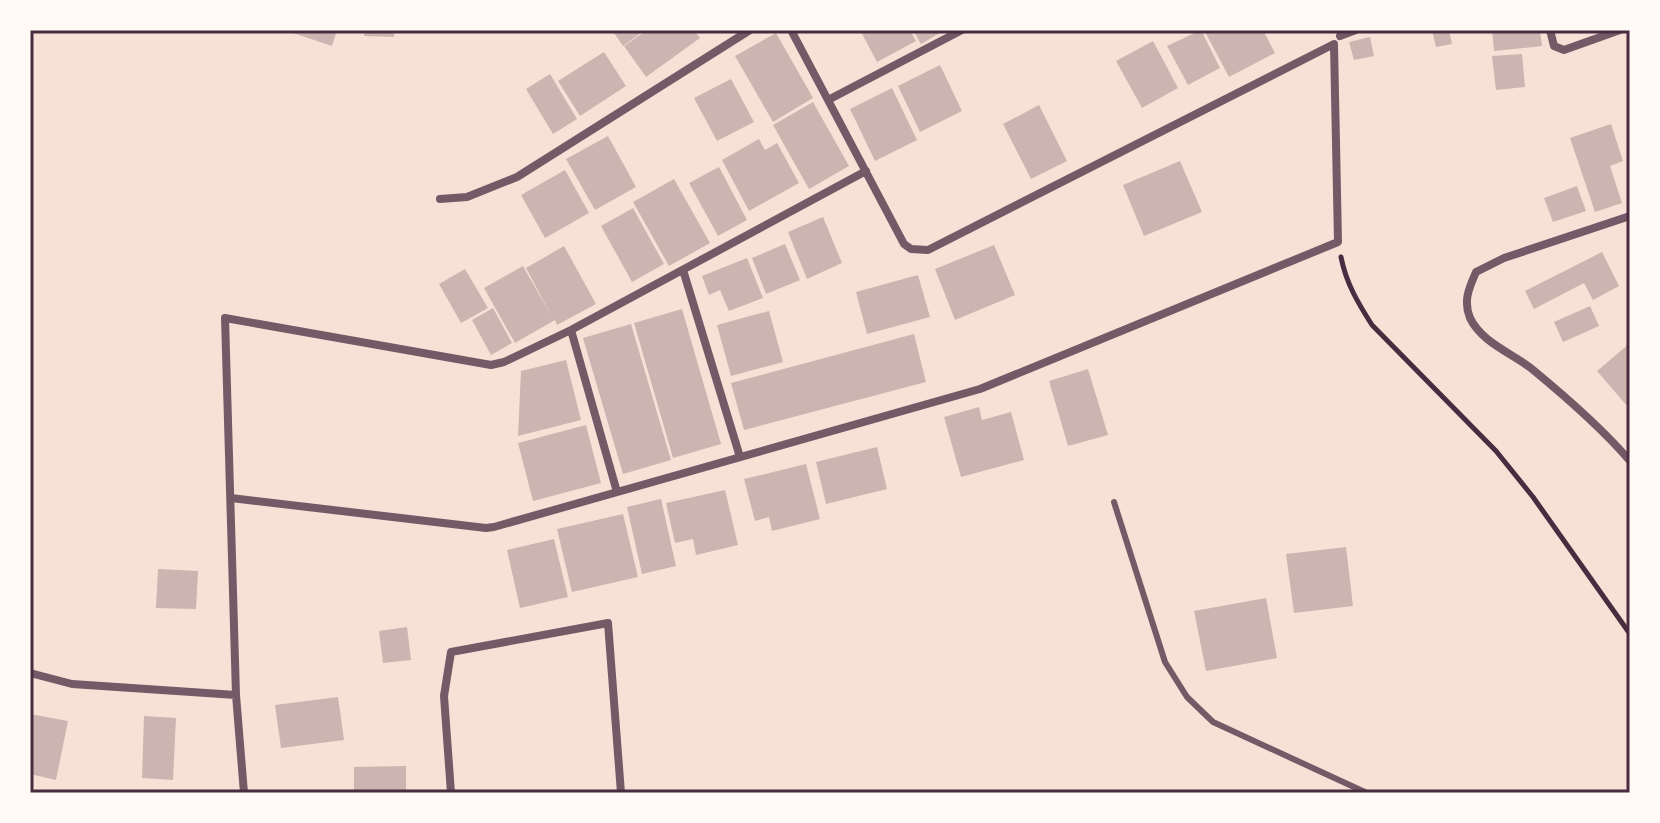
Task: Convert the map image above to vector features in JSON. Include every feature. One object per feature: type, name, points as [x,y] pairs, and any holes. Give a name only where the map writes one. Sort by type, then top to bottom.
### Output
[{"type":"street","points":[[440,199],[467,197],[517,177],[750,30]]},
{"type":"street","points":[[791,30],[904,244],[911,249],[928,250],[1337,37],[1356,30]]},
{"type":"street","points":[[828,100],[962,30]]},
{"type":"street","points":[[1550,30],[1554,46],[1564,50],[1620,30]]},
{"type":"street","points":[[231,498],[486,528],[980,389],[1338,242],[1337,37]]},
{"type":"street","points":[[244,793],[236,695],[225,318],[491,365],[504,362],[571,330],[866,171]]},
{"type":"street","points":[[1630,216],[1504,258],[1476,272],[1466,296],[1470,319],[1483,334],[1529,366],[1627,450],[1630,461]]},
{"type":"street","points":[[683,270],[740,457]]},
{"type":"street","points":[[571,330],[617,492]]},
{"type":"street","points":[[451,793],[444,696],[451,652],[608,623],[621,793]]},
{"type":"street","points":[[30,673],[72,684],[236,695]]},
{"type":"lane","points":[[1114,502],[1165,662],[1187,697],[1213,722],[1367,793]]},
{"type":"path","points":[[1338,242],[1345,274],[1356,301],[1372,325],[1496,451],[1630,634]]},
{"type":"building","points":[[294,30],[337,30],[332,46],[293,33]]},
{"type":"building","points":[[365,30],[394,30],[394,37],[364,36]]},
{"type":"building","points":[[612,30],[645,30],[623,46]]},
{"type":"building","points":[[647,30],[694,30],[700,38],[646,77],[624,46]]},
{"type":"building","points":[[860,30],[910,30],[916,41],[877,62]]},
{"type":"building","points":[[913,30],[945,30],[921,44]]},
{"type":"building","points":[[1201,30],[1220,68],[1188,85],[1167,46]]},
{"type":"building","points":[[1204,30],[1263,30],[1275,53],[1229,77]]},
{"type":"building","points":[[1432,30],[1449,30],[1452,44],[1436,47]]},
{"type":"building","points":[[1492,30],[1540,30],[1542,46],[1494,51]]},
{"type":"building","points":[[776,33],[813,98],[773,122],[735,56]]},
{"type":"building","points":[[1370,37],[1374,56],[1354,60],[1349,42]]},
{"type":"building","points":[[1153,41],[1178,88],[1142,108],[1116,61]]},
{"type":"building","points":[[604,52],[626,86],[580,116],[558,81]]},
{"type":"building","points":[[1522,54],[1525,87],[1496,90],[1492,56]]},
{"type":"building","points":[[940,65],[962,111],[920,132],[898,86]]},
{"type":"building","points":[[550,74],[577,119],[553,134],[526,89]]},
{"type":"building","points":[[731,79],[754,122],[717,141],[694,98]]},
{"type":"building","points":[[892,88],[917,140],[875,161],[850,109]]},
{"type":"building","points":[[813,102],[849,166],[809,189],[773,125]]},
{"type":"building","points":[[1039,105],[1067,161],[1031,179],[1003,124]]},
{"type":"building","points":[[1611,124],[1623,161],[1610,166],[1622,203],[1595,212],[1570,138]]},
{"type":"building","points":[[608,136],[636,187],[595,210],[566,159]]},
{"type":"building","points":[[759,139],[765,150],[777,143],[799,183],[749,211],[722,160]]},
{"type":"building","points":[[1180,161],[1202,212],[1144,236],[1123,185]]},
{"type":"building","points":[[719,167],[747,220],[718,236],[689,183]]},
{"type":"building","points":[[565,170],[589,213],[545,238],[521,195]]},
{"type":"building","points":[[674,179],[710,243],[669,266],[633,202]]},
{"type":"building","points":[[1577,186],[1586,211],[1553,222],[1544,198]]},
{"type":"building","points":[[633,208],[664,264],[632,282],[601,226]]},
{"type":"building","points":[[823,217],[842,263],[807,279],[788,232]]},
{"type":"building","points":[[785,244],[800,280],[766,294],[752,258]]},
{"type":"building","points":[[994,245],[1015,295],[955,320],[935,269]]},
{"type":"building","points":[[564,246],[596,304],[557,325],[555,320],[515,343],[484,288],[523,266],[552,317],[526,268]]},
{"type":"building","points":[[1602,252],[1619,286],[1593,300],[1584,283],[1534,309],[1525,291]]},
{"type":"building","points":[[747,258],[763,298],[729,311],[720,290],[709,295],[702,276]]},
{"type":"building","points":[[465,269],[488,308],[461,323],[439,284]]},
{"type":"building","points":[[918,275],[930,317],[867,334],[856,292]]},
{"type":"building","points":[[1590,306],[1599,326],[1563,342],[1554,322]]},
{"type":"building","points":[[493,308],[512,343],[491,355],[472,320]]},
{"type":"building","points":[[682,309],[721,444],[673,458],[634,323]]},
{"type":"building","points":[[769,311],[783,362],[731,376],[717,325]]},
{"type":"building","points":[[631,324],[671,460],[623,474],[583,338]]},
{"type":"building","points":[[914,334],[926,382],[744,430],[731,383]]},
{"type":"building","points":[[1630,343],[1630,405],[1628,407],[1597,371]]},
{"type":"building","points":[[566,360],[581,420],[518,436],[521,371]]},
{"type":"building","points":[[1088,369],[1108,435],[1068,446],[1049,381]]},
{"type":"building","points":[[979,407],[982,420],[1011,412],[1024,460],[961,477],[944,417]]},
{"type":"building","points":[[586,425],[601,483],[533,501],[518,443]]},
{"type":"building","points":[[877,447],[887,489],[826,504],[816,462]]},
{"type":"building","points":[[806,464],[820,519],[772,531],[769,517],[755,521],[744,479]]},
{"type":"building","points":[[725,490],[738,545],[696,555],[693,539],[675,543],[666,503]]},
{"type":"building","points":[[661,499],[676,566],[642,574],[627,507]]},
{"type":"building","points":[[623,514],[638,577],[572,592],[557,529]]},
{"type":"building","points":[[554,539],[568,597],[520,608],[507,550]]},
{"type":"building","points":[[1346,547],[1353,606],[1294,613],[1286,554]]},
{"type":"building","points":[[158,569],[198,571],[196,609],[156,608]]},
{"type":"building","points":[[1266,598],[1277,658],[1206,671],[1194,611]]},
{"type":"building","points":[[407,627],[411,660],[383,663],[379,631]]},
{"type":"building","points":[[338,697],[344,740],[281,748],[275,705]]},
{"type":"building","points":[[30,714],[68,721],[56,780],[30,774]]},
{"type":"building","points":[[144,716],[176,718],[173,780],[142,778]]},
{"type":"building","points":[[406,766],[406,793],[354,793],[354,767]]}]
